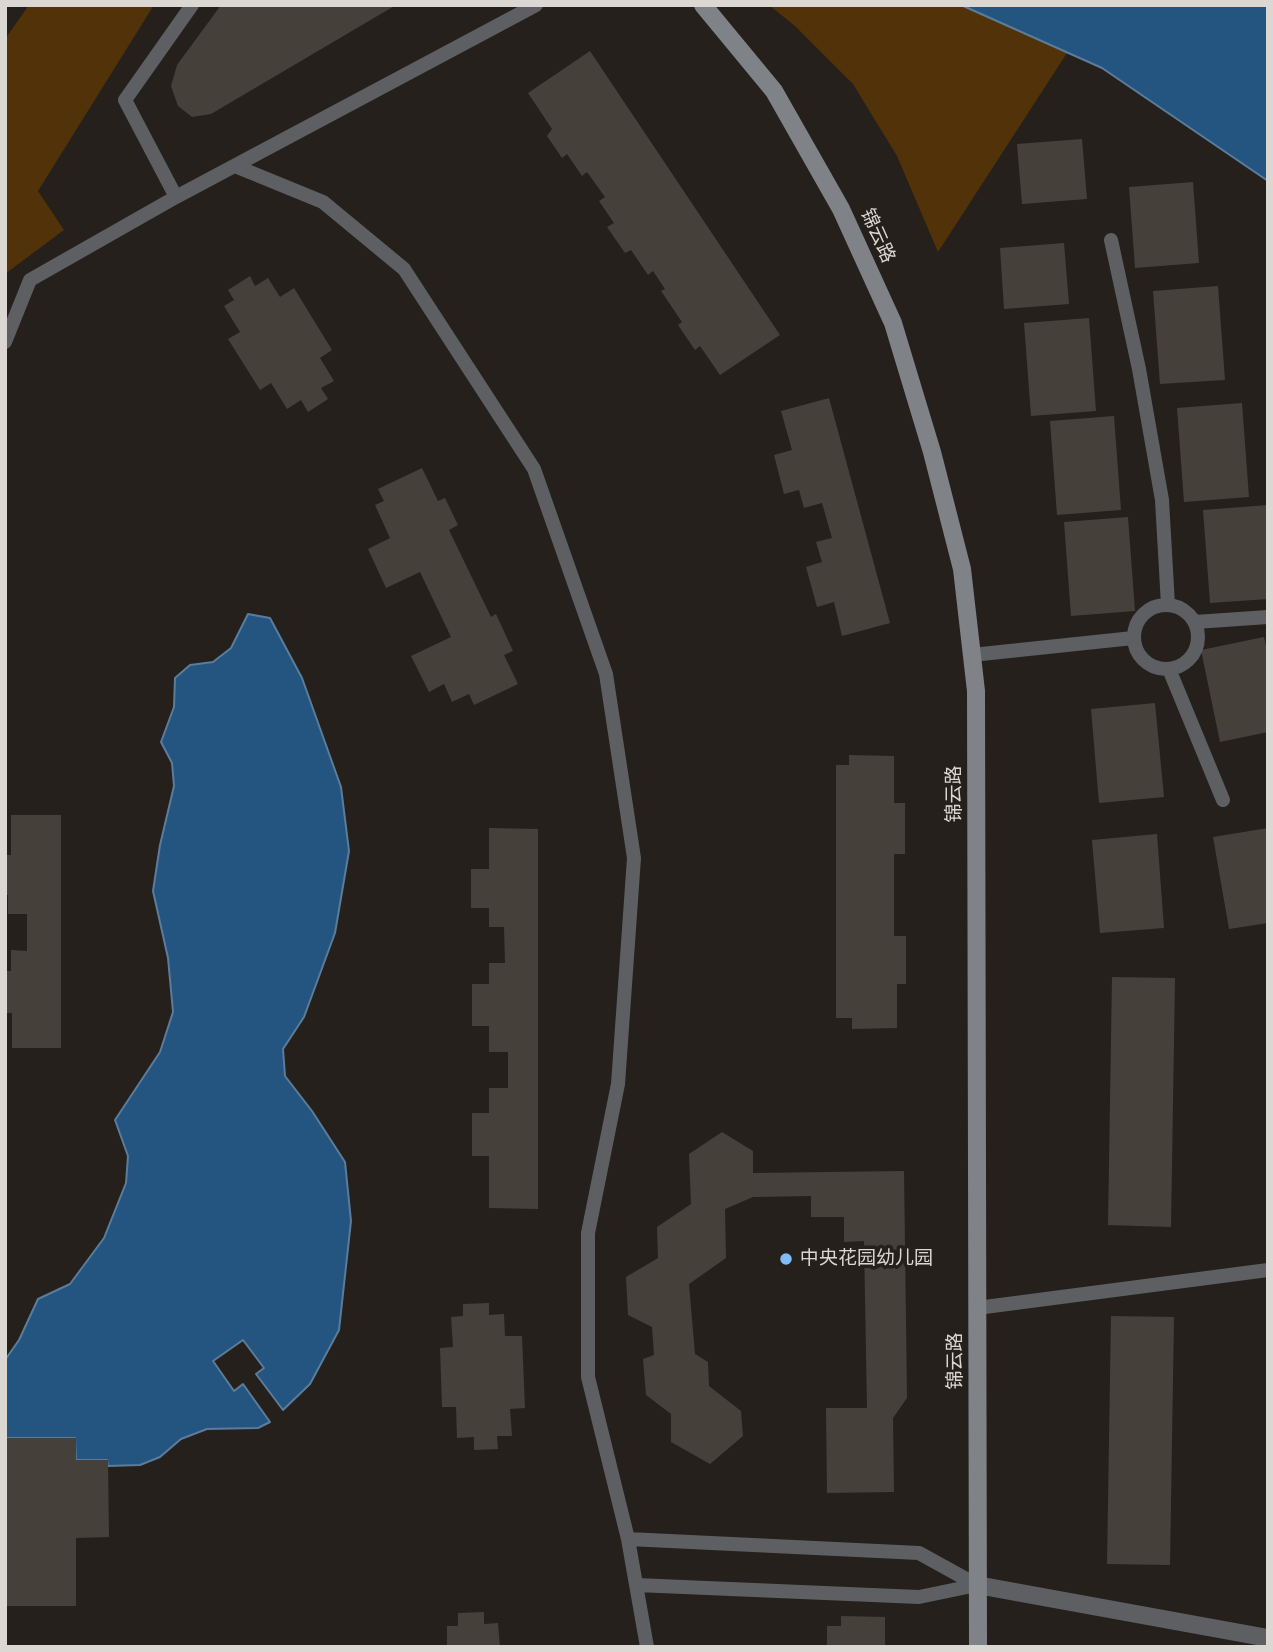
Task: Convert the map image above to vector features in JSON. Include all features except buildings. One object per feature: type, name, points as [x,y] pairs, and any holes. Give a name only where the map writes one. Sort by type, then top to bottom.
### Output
[{"type":"street","name":"锦云路","points":[[703,5],[774,91],[841,209],[893,323],[932,452],[961,569],[976,691],[978,1647]]},
{"type":"street","points":[[977,1585],[1268,1638]]},
{"type":"lane","points":[[176,197],[125,100],[192,5]]},
{"type":"lane","points":[[5,342],[30,280],[176,197],[536,5]]},
{"type":"lane","points":[[235,166],[323,202],[404,269],[534,469],[606,674],[634,858],[618,1084],[587,1233],[588,1377],[628,1539],[647,1647]]},
{"type":"lane","points":[[1111,240],[1139,369],[1162,500],[1168,605]]},
{"type":"lane","points":[[1157,605],[1179,607],[1195,622],[1198,643],[1188,661],[1179,667],[1158,669],[1141,658],[1133,638],[1135,627],[1148,610],[1157,605]]},
{"type":"lane","points":[[1195,622],[1267,619]]},
{"type":"lane","points":[[972,655],[1133,638]]},
{"type":"lane","points":[[1169,670],[1223,800]]},
{"type":"lane","points":[[977,1308],[1268,1270]]},
{"type":"lane","points":[[628,1539],[919,1553],[977,1585]]},
{"type":"lane","points":[[636,1585],[919,1597],[977,1585]]},
{"type":"shaded area","points":[[29,5],[154,5],[38,191],[64,230],[5,274],[5,39]]},
{"type":"shaded area","points":[[769,5],[961,5],[1067,53],[938,252],[897,156],[853,84],[795,26]]},
{"type":"water","points":[[961,5],[1268,5],[1268,181],[1102,68]]},
{"type":"water","points":[[248,614],[270,618],[302,678],[341,787],[349,851],[335,933],[304,1017],[283,1049],[285,1076],[312,1111],[345,1162],[351,1221],[339,1330],[310,1384],[283,1410],[256,1374],[264,1368],[243,1340],[213,1361],[234,1391],[243,1384],[270,1422],[258,1428],[207,1429],[181,1439],[160,1457],[140,1465],[108,1466],[107,1460],[76,1460],[75,1438],[6,1438],[5,1462],[5,1360],[19,1340],[38,1299],[70,1284],[104,1238],[126,1183],[128,1156],[115,1120],[160,1052],[173,1012],[168,958],[153,891],[160,845],[174,786],[172,763],[161,742],[174,707],[175,678],[190,665],[213,662],[231,648]]},
{"type":"place","name":"中央花园幼儿园","points":[[786,1259]]}]
